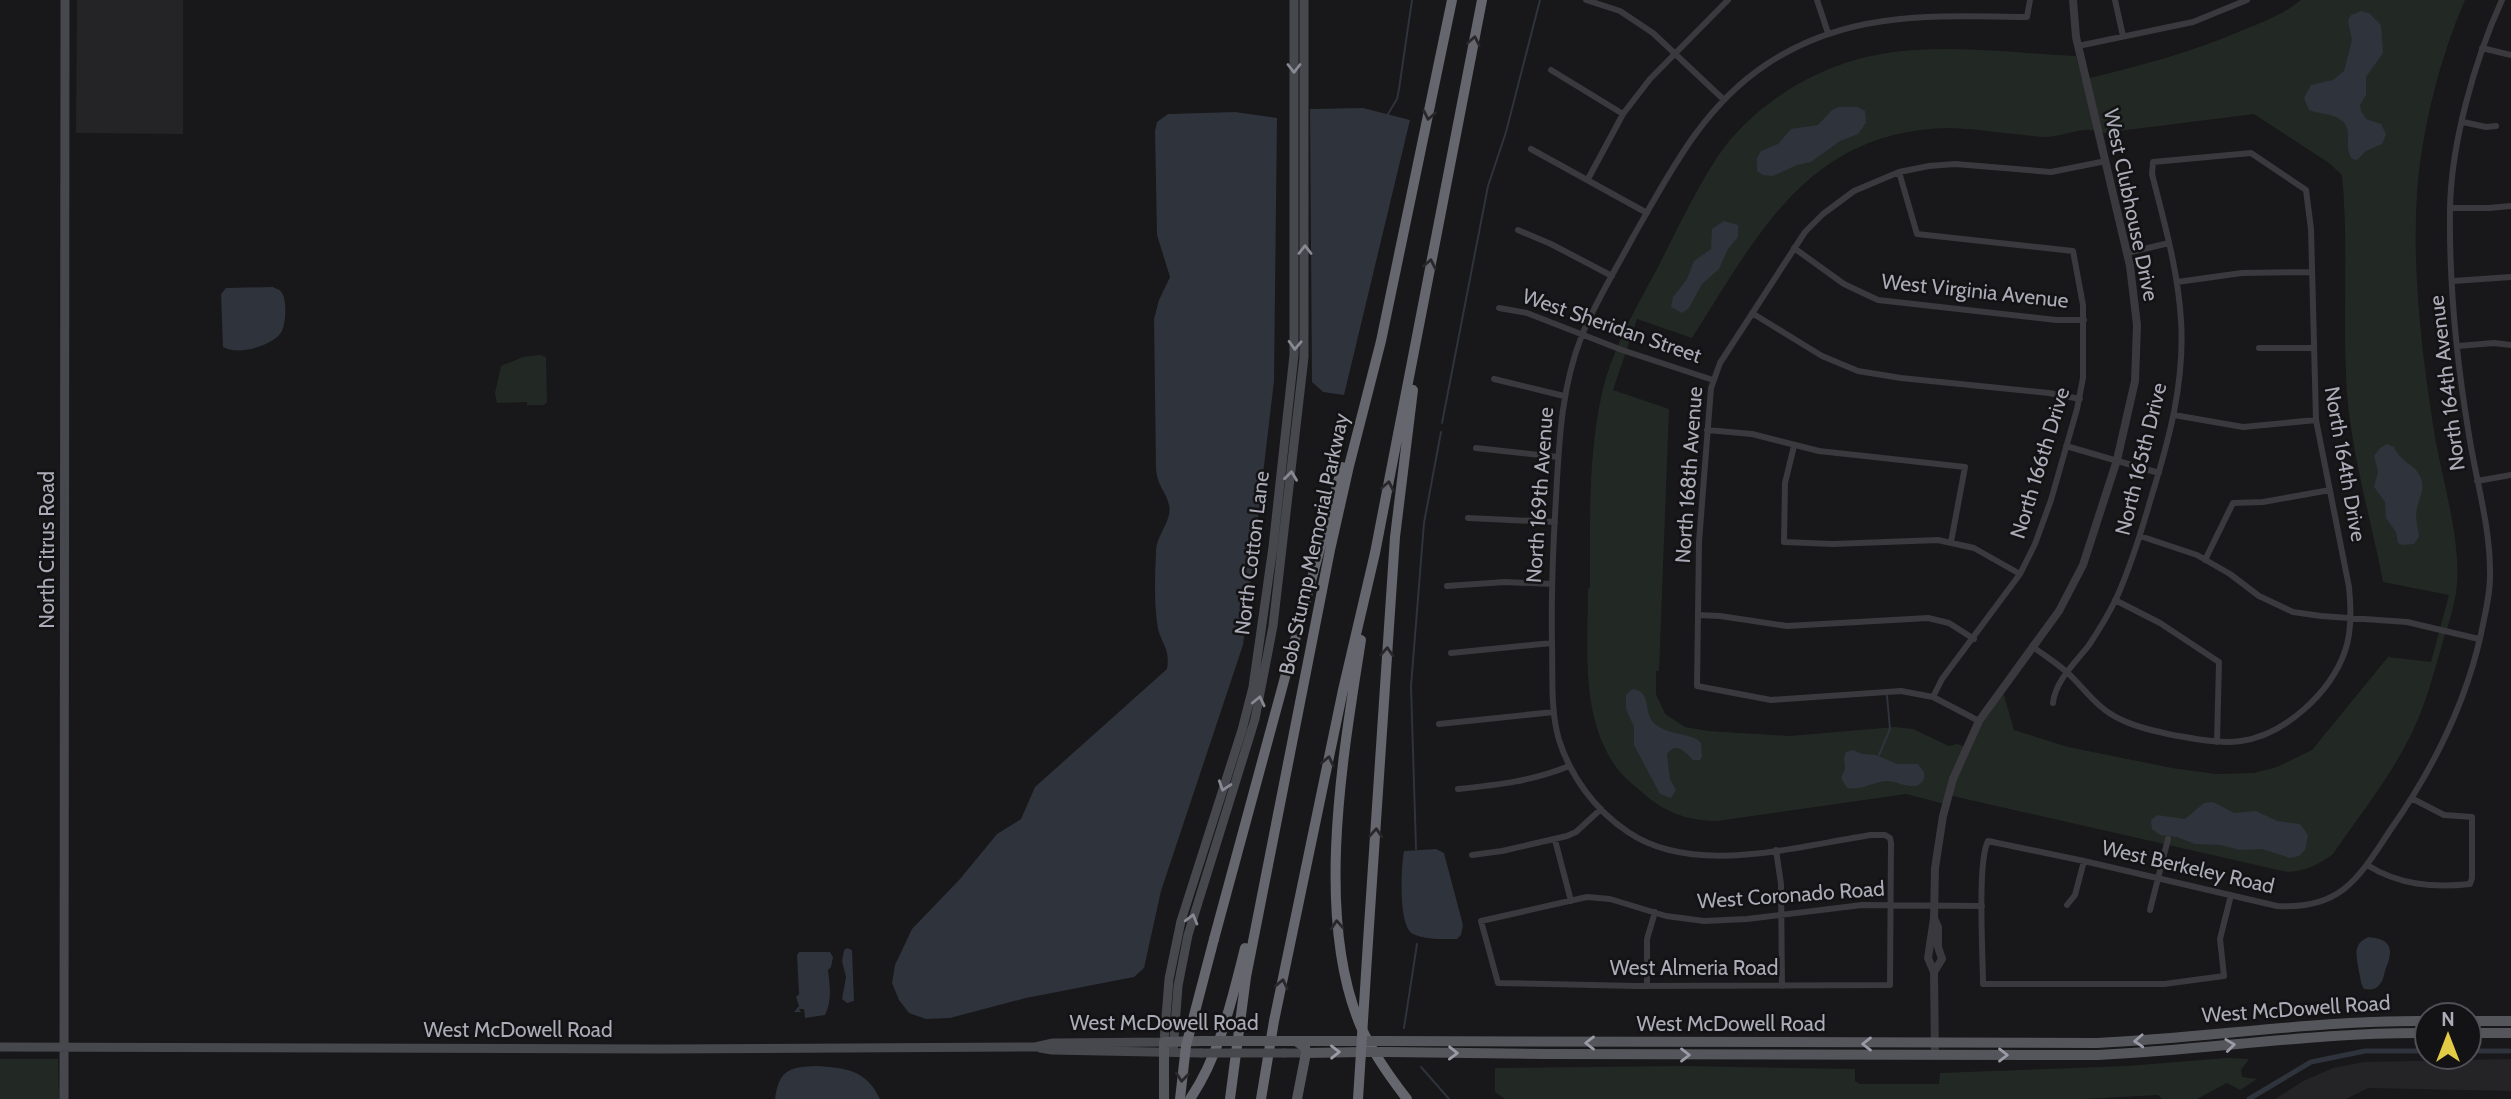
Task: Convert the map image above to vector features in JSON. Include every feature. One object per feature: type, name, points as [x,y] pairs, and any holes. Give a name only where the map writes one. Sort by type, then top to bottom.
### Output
[{"type":"highway","name":"Bob Stump Memorial Parkway","points":[[1230,1099],[1246,977],[1275,824],[1335,527],[1381,341],[1452,0]]},
{"type":"highway","points":[[1407,1099],[1380,1061],[1361,1026],[1345,976],[1337,926],[1338,843],[1345,753],[1376,553],[1482,0]]},
{"type":"highway","points":[[1180,1099],[1186,1046],[1214,939],[1376,339],[1386,313]]},
{"type":"highway","points":[[1358,1099],[1393,564],[1417,363],[1418,331]]},
{"type":"highway","points":[[1261,1099],[1276,1011],[1343,690],[1376,553]]},
{"type":"highway","points":[[1190,1099],[1205,1074],[1220,1034],[1244,952],[1275,824]]},
{"type":"main road","name":"North Citrus Road","points":[[64,1099],[65,0]]},
{"type":"main road","name":"North Cotton Lane","points":[[1164,1099],[1169,979],[1181,920],[1242,730],[1264,621],[1294,355],[1294,0]]},
{"type":"main road","name":"North Cotton Lane","points":[[1168,1046],[1188,935],[1255,719],[1275,614],[1304,357],[1304,0]]},
{"type":"main road","name":"West McDowell Road","points":[[1168,1046],[1200,1053],[1546,1055],[1935,1049],[2184,1038],[2330,1023],[2413,1021]]},
{"type":"main road","points":[[2483,1021],[2511,1021]]},
{"type":"main road","name":"West McDowell Road","points":[[0,1047],[1035,1047],[1052,1050],[1168,1046],[1202,1041],[1383,1041],[1935,1049],[2098,1055],[2185,1050],[2328,1035],[2413,1033]]},
{"type":"main road","points":[[2483,1033],[2511,1033]]},
{"type":"main road","points":[[1291,1041],[1305,1047],[1306,1053],[1297,1099]]},
{"type":"street","points":[[1586,0],[1620,11],[1653,33],[1723,99]]},
{"type":"street","points":[[1588,179],[1623,114],[1650,79],[1728,0]]},
{"type":"street","points":[[1817,0],[1828,33]]},
{"type":"street","name":"North 169th Avenue","points":[[1569,766],[1559,739],[1554,712],[1552,643],[1558,457],[1564,396],[1582,336],[1612,276],[1682,152],[1723,99],[1768,63],[1828,33],[1864,22],[1894,18],[2027,17],[2030,0]]},
{"type":"street","name":"West Clubhouse Drive","points":[[1935,1049],[1936,855],[1945,804],[1959,762],[1979,721],[2059,611],[2083,565],[2117,460],[2132,400],[2137,354],[2136,310],[2127,253],[2078,46],[2073,0]]},
{"type":"street","points":[[2115,0],[2123,36]]},
{"type":"street","points":[[2078,46],[2193,22],[2248,0]]},
{"type":"street","name":"North 164th Avenue","points":[[2367,865],[2413,799],[2445,741],[2480,639],[2488,600],[2488,541],[2458,346],[2450,208],[2454,167],[2463,122],[2482,48],[2502,0]]},
{"type":"street","points":[[2482,48],[2511,55]]},
{"type":"street","points":[[1551,70],[1623,114]]},
{"type":"street","points":[[2463,122],[2486,127],[2496,126]]},
{"type":"street","points":[[1531,149],[1647,213]]},
{"type":"street","name":"North 165th Drive","points":[[2053,703],[2054,691],[2096,635],[2131,564],[2174,415],[2181,349],[2181,316],[2177,282],[2152,174],[2153,162],[2251,153],[2306,190]]},
{"type":"street","name":"North 168th Avenue","points":[[1933,697],[1901,691],[1771,700],[1697,686],[1699,542],[1713,380],[1720,363],[1794,248],[1815,221],[1842,199],[1880,178],[1929,166],[1955,164],[2051,172],[2106,161]]},
{"type":"street","name":"North 166th Drive","points":[[1899,172],[1917,234],[2073,251],[2084,320],[2084,364],[2080,399],[2043,524],[2020,574],[1942,679],[1933,697]]},
{"type":"street","name":"North 164th Drive","points":[[2032,646],[2068,673],[2095,703],[2120,720],[2145,729],[2217,742],[2241,741],[2263,735],[2290,720],[2321,691],[2343,657],[2350,617],[2349,587],[2316,420],[2311,229],[2306,190]]},
{"type":"street","points":[[2450,208],[2511,205]]},
{"type":"street","points":[[1518,230],[1612,276]]},
{"type":"street","points":[[2127,253],[2169,243]]},
{"type":"street","name":"West Virginia Avenue","points":[[1794,248],[1844,284],[1878,300],[2056,320],[2084,320]]},
{"type":"street","points":[[2177,282],[2242,273],[2312,272]]},
{"type":"street","points":[[2453,281],[2511,277]]},
{"type":"street","name":"West Sheridan Street","points":[[1499,308],[1527,313],[1582,336],[1713,380]]},
{"type":"street","points":[[1752,313],[1822,356],[1858,371],[2080,399]]},
{"type":"street","points":[[2458,346],[2494,343],[2511,345]]},
{"type":"street","points":[[2259,348],[2313,348]]},
{"type":"street","points":[[1494,379],[1564,396]]},
{"type":"street","points":[[2174,415],[2243,427],[2316,420]]},
{"type":"street","points":[[1707,430],[1752,434],[1819,451],[1965,467],[1951,542]]},
{"type":"street","points":[[1794,446],[1785,484],[1784,542],[1833,544],[1926,539],[1951,542],[1987,554],[2020,574]]},
{"type":"street","points":[[2066,446],[2159,473]]},
{"type":"street","points":[[1476,448],[1558,457]]},
{"type":"street","points":[[2477,481],[2511,475]]},
{"type":"street","points":[[2205,559],[2234,503],[2271,501],[2330,490]]},
{"type":"street","points":[[1468,519],[1555,522]]},
{"type":"street","points":[[2140,536],[2205,559],[2259,596],[2284,608],[2315,616],[2407,622],[2480,639]]},
{"type":"street","points":[[1447,586],[1506,582],[1552,584]]},
{"type":"street","points":[[2115,600],[2160,623],[2219,662],[2217,742]]},
{"type":"street","points":[[1698,615],[1787,626],[1928,618],[1949,623],[1974,639]]},
{"type":"street","points":[[1451,653],[1552,643]]},
{"type":"street","points":[[1933,697],[1979,721]]},
{"type":"street","points":[[1439,724],[1554,712]]},
{"type":"street","points":[[1458,789],[1524,781],[1569,766],[1601,810],[1630,834],[1681,854],[1721,856],[1878,834],[1890,838],[1891,905]]},
{"type":"street","points":[[2367,865],[2387,877],[2403,882],[2470,884],[2472,817],[2444,815],[2413,799]]},
{"type":"street","points":[[1472,855],[1555,840],[1576,832],[1601,810]]},
{"type":"street","points":[[2150,910],[2168,839]]},
{"type":"street","points":[[1555,840],[1571,901]]},
{"type":"street","name":"West Berkeley Road","points":[[1982,906],[1984,858],[1989,841],[2084,860],[2277,906],[2309,905],[2328,898],[2348,886],[2367,865]]},
{"type":"street","points":[[1776,850],[1781,884],[1783,986]]},
{"type":"street","points":[[2067,905],[2075,895],[2084,860]]},
{"type":"street","points":[[1982,906],[1983,984],[2164,984],[2224,976],[2220,939],[2231,895]]},
{"type":"street","name":"West Coronado Road","points":[[1498,983],[1481,921],[1587,897],[1600,897],[1655,912],[1704,921],[1782,916],[1862,905],[1982,906]]},
{"type":"street","name":"West Almeria Road","points":[[1498,983],[1647,986],[1890,985],[1891,905]]},
{"type":"street","points":[[1647,986],[1647,939],[1655,912]]},
{"type":"shaded area","points":[[77,0],[183,0],[183,134],[76,133]]},
{"type":"shaded area","points":[[2301,0],[2465,0],[2448,46],[2427,120],[2419,170],[2416,223],[2422,343],[2434,431],[2457,554],[2456,593],[2418,720],[2388,775],[2333,854],[2312,867],[2287,872],[1948,795],[1945,804],[1906,794],[1717,821],[1677,814],[1651,800],[1616,767],[1604,747],[1591,704],[1587,635],[1594,441],[1602,393],[1619,344],[1694,197],[1731,139],[1761,109],[1779,96],[1816,75],[1855,60],[1882,54],[1937,49],[2076,56],[2082,80],[2204,46],[2266,21]],"holes":[[[2254,114],[2329,163],[2342,175],[2347,393],[2357,464],[2383,582],[2449,595],[2431,662],[2388,657],[2312,750],[2277,767],[2254,773],[2216,774],[2172,768],[2068,747],[2014,730],[2003,692],[1966,747],[1957,744],[1949,746],[1913,729],[1895,727],[1790,736],[1708,731],[1685,727],[1665,714],[1656,694],[1656,671],[1659,671],[1669,409],[1613,390],[1637,319],[1692,338],[1764,228],[1791,196],[1822,169],[1857,148],[1898,134],[1946,128],[2047,137],[2082,130],[2103,133]]]},
{"type":"shaded area","points":[[2361,11],[2369,13],[2381,25],[2383,53],[2366,77],[2366,95],[2360,105],[2361,111],[2366,119],[2381,124],[2386,134],[2382,144],[2366,151],[2357,160],[2352,159],[2349,154],[2348,132],[2343,122],[2335,116],[2309,110],[2304,98],[2311,85],[2333,80],[2344,71],[2352,40],[2348,21],[2351,15]]},
{"type":"shaded area","points":[[1839,107],[1857,107],[1865,111],[1866,123],[1858,134],[1840,141],[1811,162],[1773,176],[1757,171],[1757,158],[1761,151],[1778,144],[1791,129],[1818,125],[1832,110]]},
{"type":"shaded area","points":[[1363,108],[1410,120],[1344,395],[1323,392],[1312,382],[1310,109]]},
{"type":"shaded area","points":[[1235,112],[1277,118],[1274,381],[1243,645],[1161,891],[1144,968],[1134,977],[1026,998],[950,1018],[926,1019],[909,1013],[899,1000],[892,983],[895,965],[912,929],[960,879],[997,834],[1021,819],[1035,787],[1167,669],[1166,650],[1158,629],[1155,596],[1157,545],[1170,511],[1156,469],[1154,319],[1170,277],[1157,235],[1155,131],[1157,122],[1168,114]]},
{"type":"shaded area","points":[[1724,221],[1738,225],[1738,237],[1728,249],[1719,269],[1702,284],[1689,308],[1682,313],[1671,307],[1673,297],[1687,279],[1694,261],[1711,249],[1712,229]]},
{"type":"shaded area","points":[[273,287],[284,296],[285,317],[278,336],[264,345],[246,350],[229,350],[223,347],[221,294],[226,288]]},
{"type":"shaded area","points":[[523,357],[546,357],[547,402],[544,405],[527,405],[527,402],[497,403],[495,393],[501,366]]},
{"type":"shaded area","points":[[2387,444],[2394,447],[2418,472],[2422,481],[2416,514],[2419,537],[2414,544],[2398,543],[2396,532],[2386,518],[2385,502],[2374,487],[2378,472],[2374,456]]},
{"type":"shaded area","points":[[1632,689],[1643,694],[1655,724],[1701,743],[1700,760],[1693,760],[1678,748],[1667,754],[1670,779],[1676,790],[1671,798],[1660,794],[1634,745],[1634,727],[1626,709],[1626,695]]},
{"type":"shaded area","points":[[1853,750],[1876,755],[1897,764],[1918,764],[1924,772],[1924,779],[1913,786],[1887,781],[1847,788],[1841,778],[1845,769],[1844,758],[1846,752]]},
{"type":"shaded area","points":[[2213,802],[2234,813],[2256,811],[2277,821],[2300,824],[2308,835],[2305,850],[2299,856],[2290,858],[2262,849],[2240,850],[2221,845],[2195,844],[2177,837],[2160,835],[2152,829],[2151,820],[2157,815],[2185,819],[2204,803]]},
{"type":"shaded area","points":[[1436,849],[1444,853],[1463,925],[1461,935],[1457,939],[1418,936],[1408,929],[1405,920],[1402,882],[1404,851]]},
{"type":"shaded area","points":[[2369,937],[2386,943],[2390,955],[2382,981],[2373,989],[2364,989],[2356,951],[2360,943]]},
{"type":"shaded area","points":[[847,948],[852,950],[854,1001],[847,1003],[842,999],[846,977],[842,961]]},
{"type":"shaded area","points":[[799,952],[830,952],[833,957],[828,970],[830,999],[825,1015],[805,1018],[804,1009],[794,1012],[799,1006],[796,997],[799,994]]},
{"type":"shaded area","points":[[2226,1058],[2249,1059],[2241,1070],[2242,1077],[2257,1079],[2240,1090],[2227,1083],[2197,1099],[2162,1099],[2158,1095],[2085,1099],[1505,1099],[1495,1092],[1495,1068],[1683,1066],[1855,1069],[1855,1081],[1860,1084],[1939,1084],[1940,1073],[2127,1066]]},
{"type":"shaded area","points":[[0,1059],[58,1059],[59,1099],[0,1099]]},
{"type":"shaded area","points":[[2511,1059],[2511,1091],[2368,1088],[2346,1099],[2275,1099],[2303,1081],[2333,1068],[2364,1062],[2413,1061],[2413,1071],[2483,1071],[2483,1060]]},
{"type":"shaded area","points":[[816,1066],[854,1072],[868,1081],[880,1099],[775,1099],[779,1082],[787,1072]]},
{"type":"waterway","points":[[1388,114],[1397,99],[1412,0]]},
{"type":"waterway","points":[[1442,423],[1488,186],[1506,132],[1540,0]]},
{"type":"waterway","points":[[1416,849],[1411,686],[1424,523],[1441,432]]},
{"type":"waterway","points":[[1879,755],[1890,729],[1887,696]]},
{"type":"waterway","points":[[1404,1028],[1417,944]]},
{"type":"waterway","points":[[2249,1099],[2311,1062],[2365,1051],[2413,1051]]},
{"type":"waterway","points":[[2483,1051],[2509,1051]]},
{"type":"waterway","points":[[1421,1067],[1449,1099]]}]
